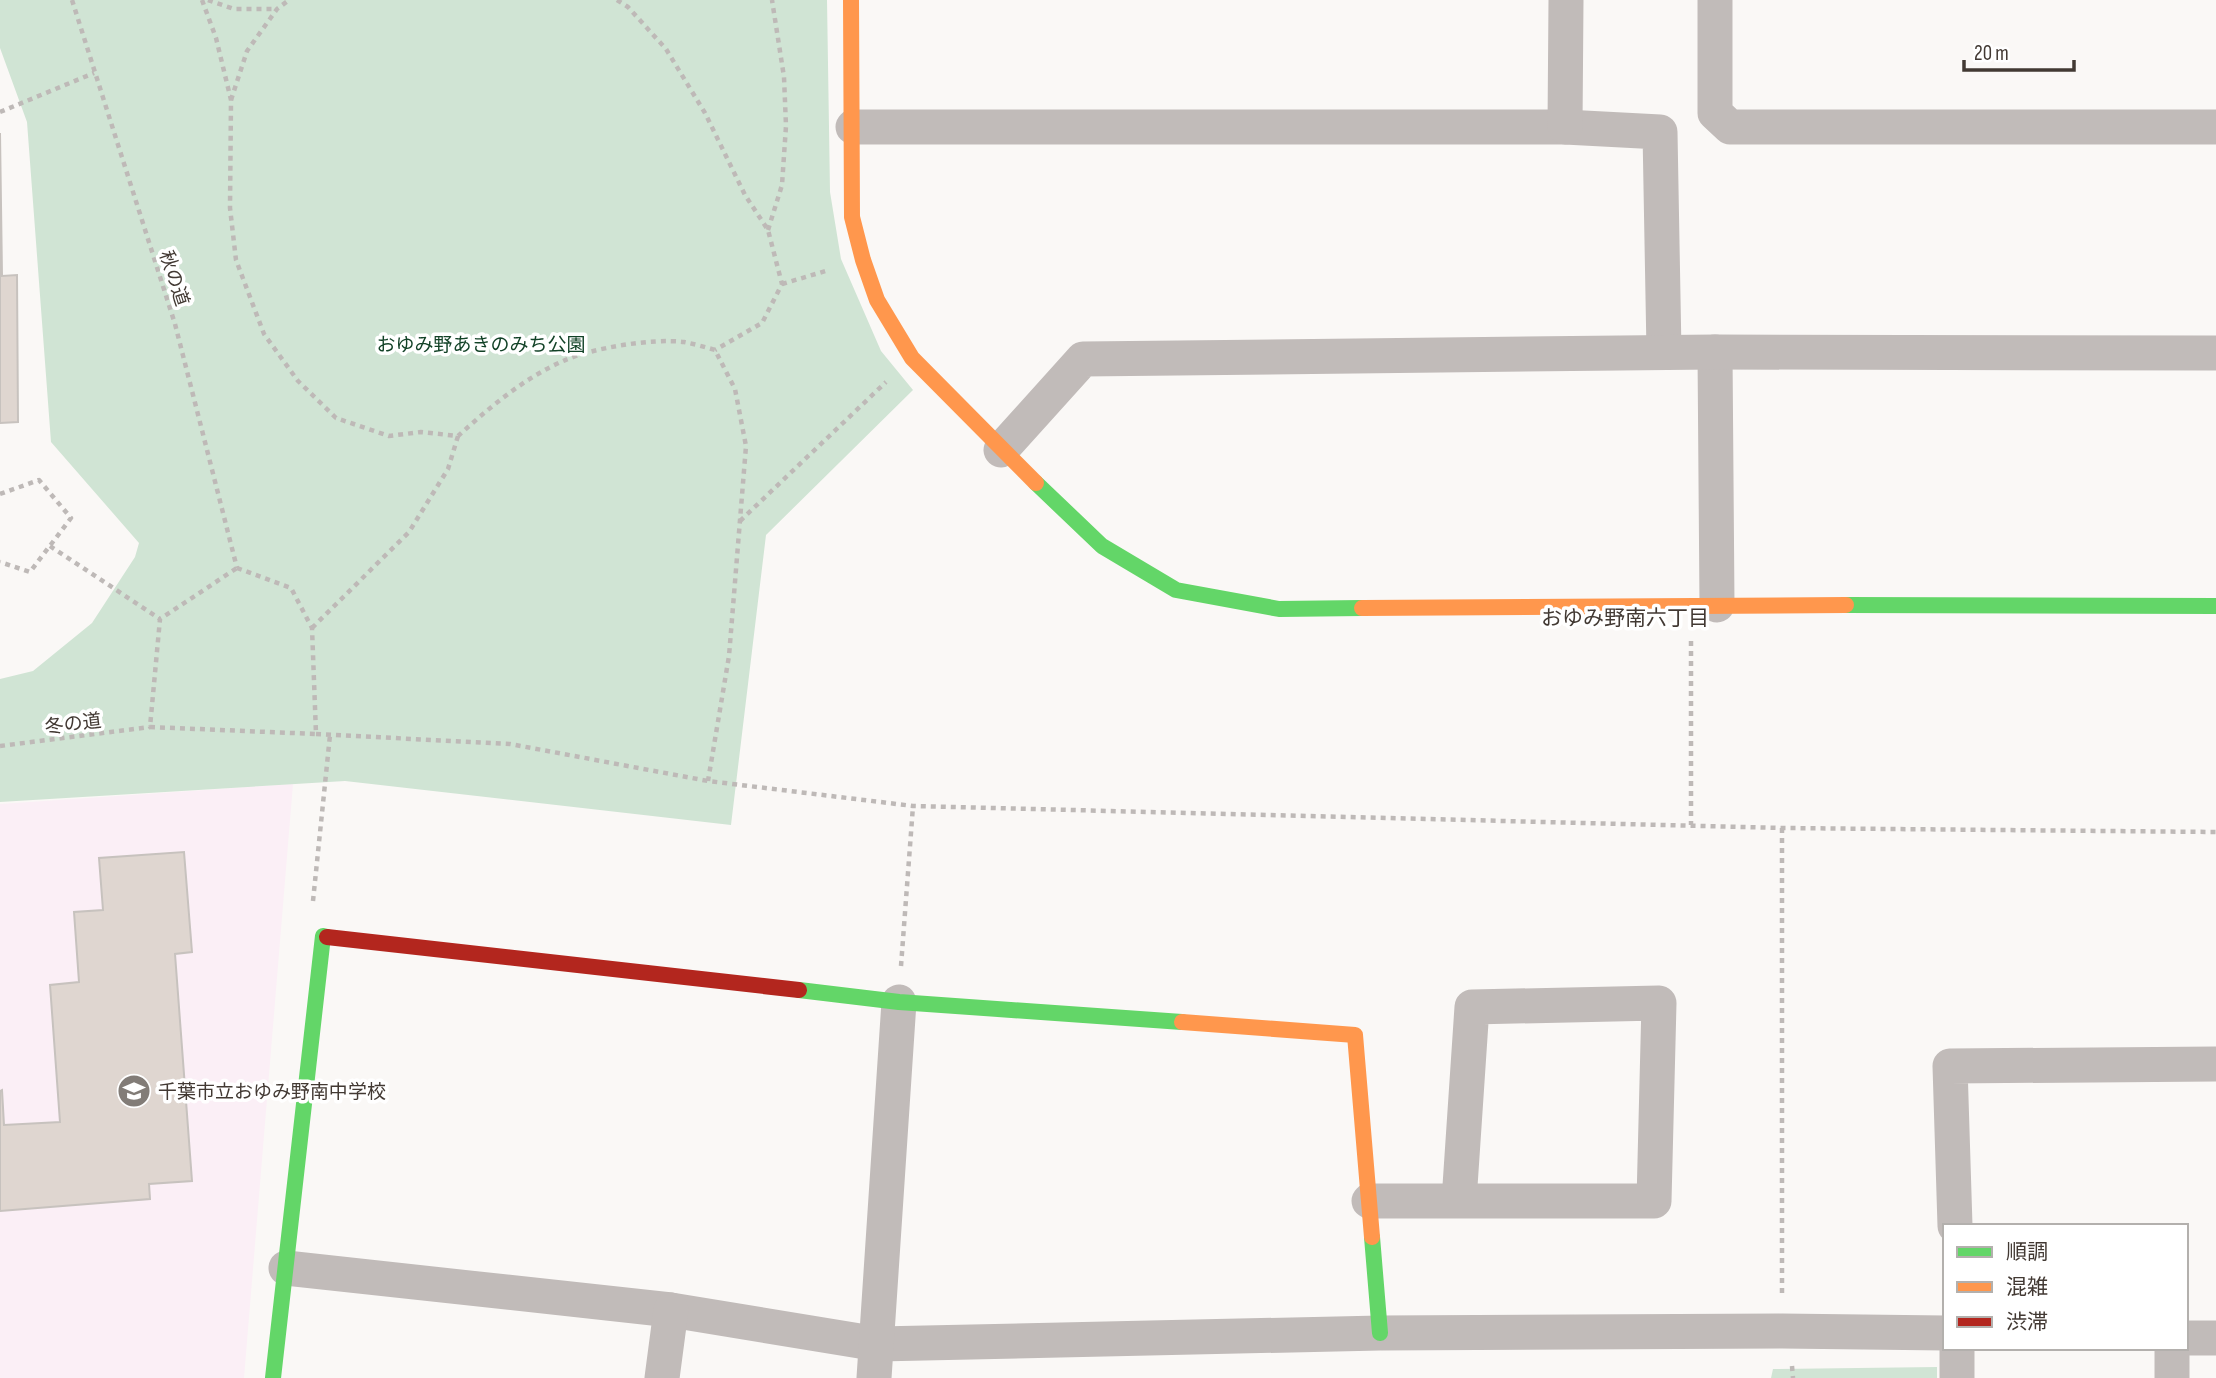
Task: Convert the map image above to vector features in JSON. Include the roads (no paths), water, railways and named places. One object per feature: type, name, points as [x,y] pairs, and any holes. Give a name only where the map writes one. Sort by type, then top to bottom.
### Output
[{"type":"street","points":[[851,0],[852,217],[877,300],[912,358],[1000,450],[1102,546],[1176,590],[1279,610],[1717,605],[2216,606]]},
{"type":"street","points":[[1565,127],[1566,0]]},
{"type":"street","points":[[1714,0],[1715,113],[1730,127],[2216,127]]},
{"type":"street","points":[[853,127],[1565,127],[1660,132],[1664,352]]},
{"type":"street","points":[[1000,450],[1083,359],[1664,352],[2216,353]]},
{"type":"street","points":[[1714,352],[1717,605]]},
{"type":"street","points":[[273,1378],[323,936],[899,1002],[1355,1035],[1380,1333]]},
{"type":"street","points":[[874,1378],[899,1002]]},
{"type":"street","points":[[1369,1201],[1459,1201],[1654,1200],[1659,1003],[1472,1007],[1459,1201]]},
{"type":"street","points":[[1955,1224],[1950,1066],[2216,1065]]},
{"type":"street","points":[[286,1268],[671,1310],[878,1344],[1380,1333],[1943,1333]]},
{"type":"street","points":[[662,1378],[671,1310]]},
{"type":"street","points":[[2188,1338],[2216,1338]]},
{"type":"street","points":[[1957,1350],[1957,1378]]},
{"type":"street","points":[[2172,1350],[2172,1378]]},
{"type":"place","name":"千葉市立おゆみ野南中学校","points":[[134,1091]]},
{"type":"district","name":"おゆみ野南六丁目","points":[[1625,618]]},
{"type":"park label","name":"おゆみ野あきのみち公園","points":[[481,344]]}]
